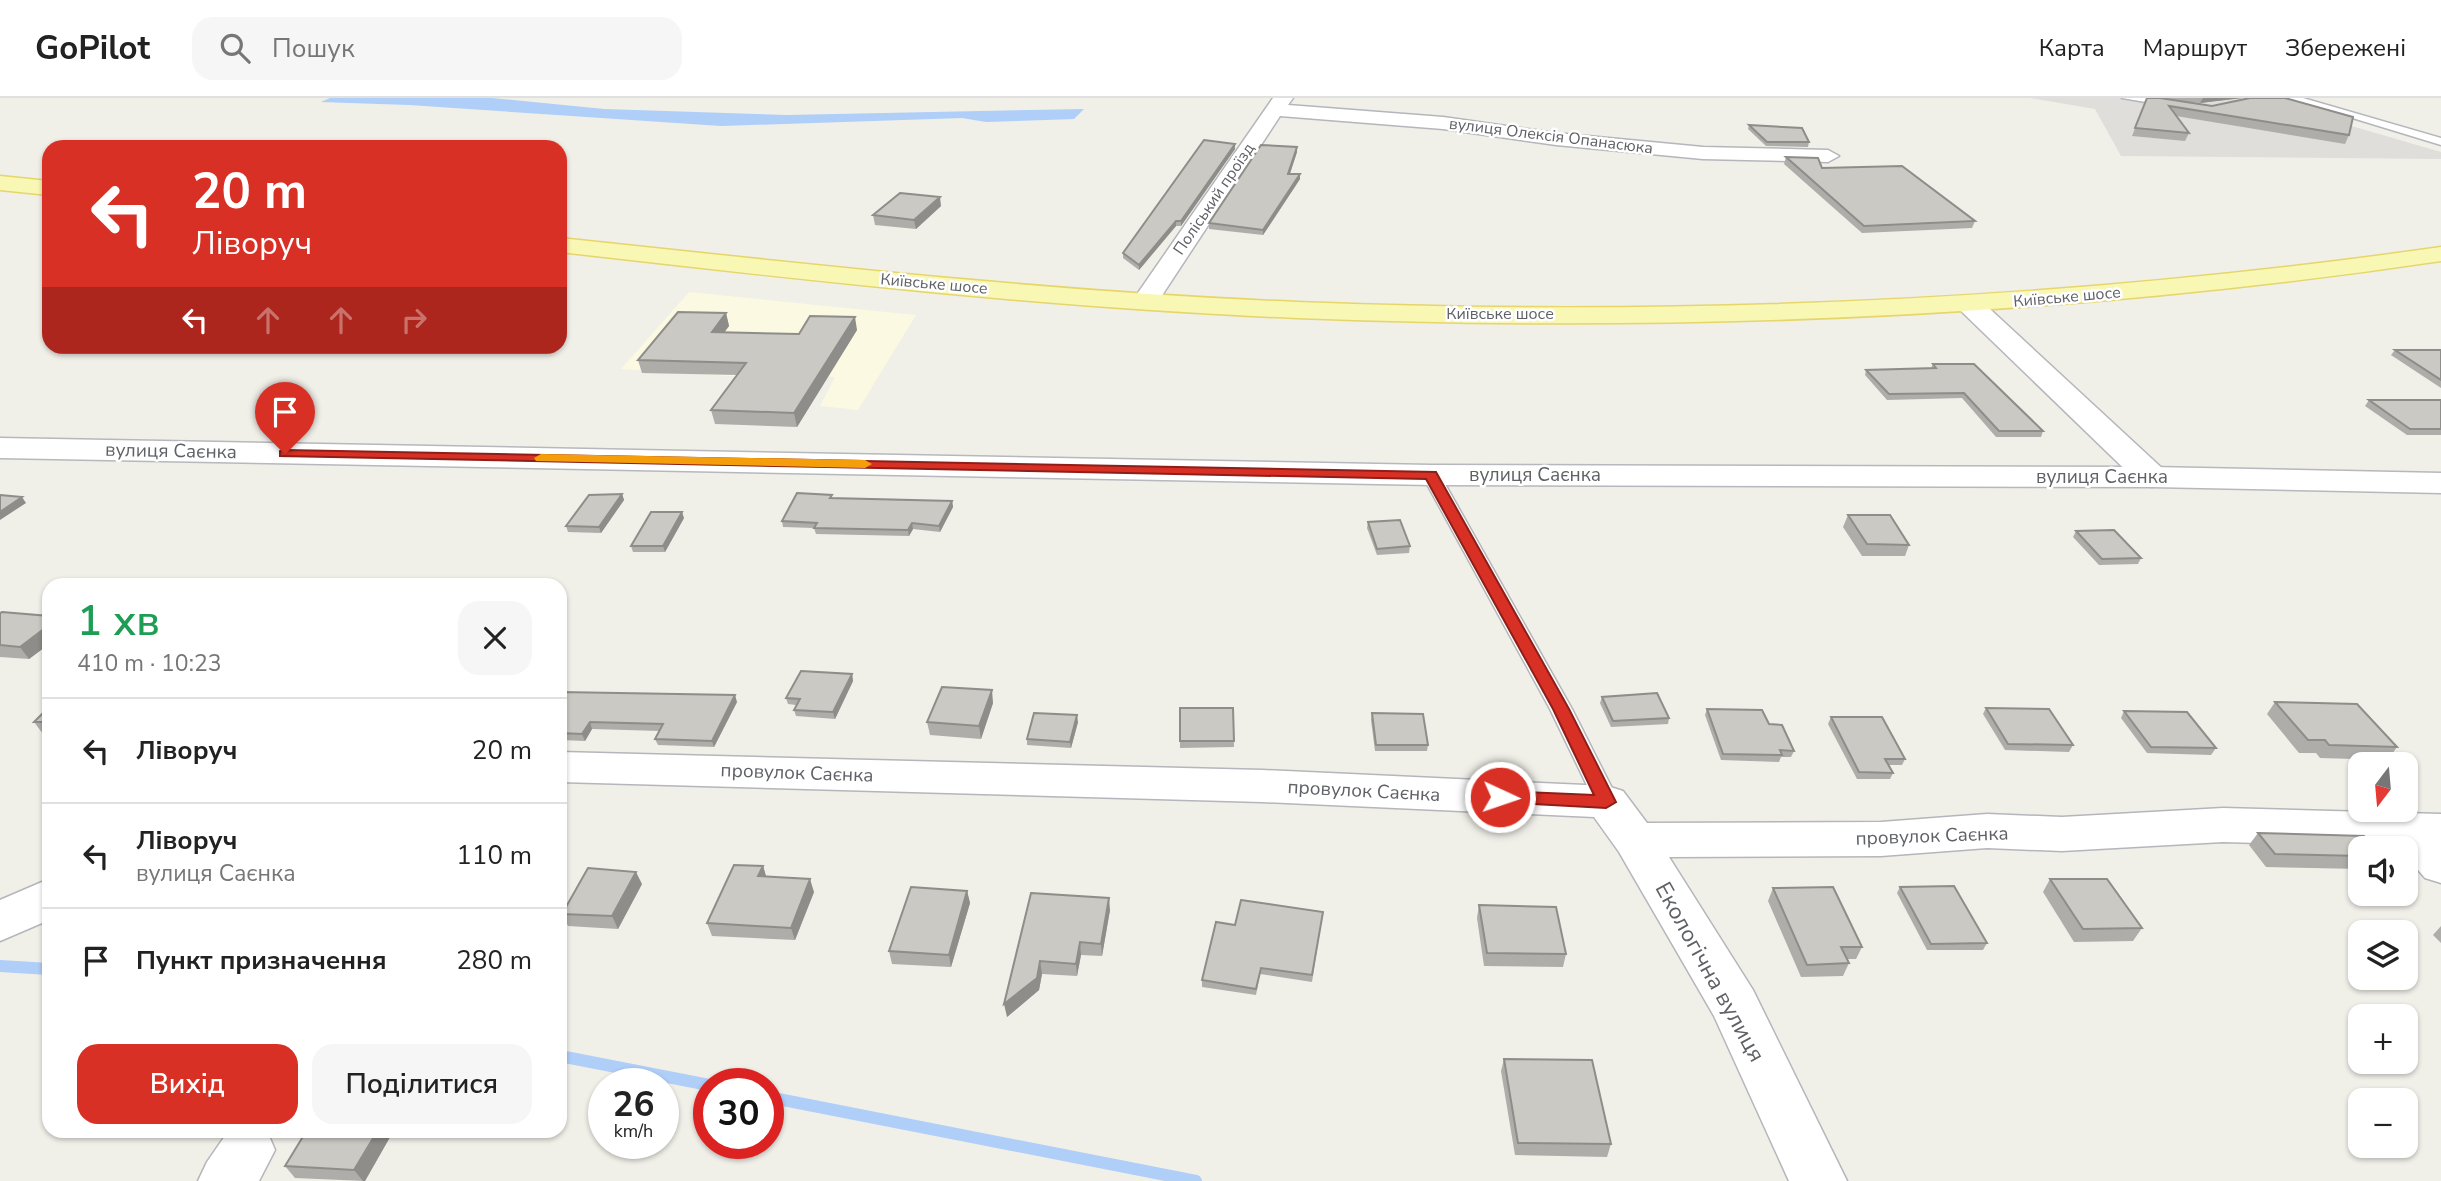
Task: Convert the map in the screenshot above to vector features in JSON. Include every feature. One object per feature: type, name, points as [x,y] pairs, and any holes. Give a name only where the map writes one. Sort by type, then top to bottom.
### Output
[{"type":"main road","points":[[0,183],[42,187]]},
{"type":"main road","name":"Київське шосе","points":[[567,245],[942,285],[1146,300],[1387,313],[1503,315],[1851,310],[1969,304],[2248,280],[2441,254]]},
{"type":"street","name":"вулиця Олексія Опанасюка","points":[[1279,104],[1556,139],[1713,154],[1828,156]]},
{"type":"street","name":"Поліський проїзд","points":[[1146,300],[1279,104]]},
{"type":"street","points":[[1969,304],[2152,477]]},
{"type":"street","name":"вулиця Саєнка","points":[[0,448],[1431,475],[2152,477],[2441,483]]},
{"type":"street","name":"провулок Саєнка","points":[[567,767],[1248,786],[1621,821],[1881,839],[1987,831],[2076,834],[2223,825],[2426,831]]},
{"type":"street","name":"Екологічна вулиця","points":[[1621,821],[1735,1005],[1818,1181]]},
{"type":"street","points":[[2426,831],[2441,864]]},
{"type":"street","points":[[0,922],[42,901]]},
{"type":"lane","points":[[2127,98],[2182,105]]},
{"type":"lane","points":[[2292,98],[2441,142]]},
{"type":"lane","points":[[1431,475],[1621,821]]},
{"type":"shaded area","points":[[2030,98],[2255,98],[2441,152],[2441,159],[2121,156],[2095,109]]},
{"type":"shaded area","points":[[689,292],[916,315],[858,410],[820,406],[835,377],[792,375],[789,380],[621,369]]},
{"type":"water","points":[[330,98],[492,98],[604,109],[787,115],[1084,109],[1074,119],[986,122],[962,118],[721,126],[409,105],[321,102]]},
{"type":"building","points":[[2147,98],[2212,106],[2250,98],[2285,98],[2353,117],[2349,135],[2169,106],[2189,133],[2135,128]]},
{"type":"building","points":[[1749,125],[1802,128],[1809,142],[1767,142]]},
{"type":"building","points":[[1204,140],[1235,144],[1181,221],[1176,221],[1139,265],[1123,253]]},
{"type":"building","points":[[1261,145],[1297,147],[1288,174],[1300,174],[1263,230],[1209,223]]},
{"type":"building","points":[[1786,157],[1818,158],[1822,168],[1902,166],[1975,221],[1864,226]]},
{"type":"building","points":[[900,193],[940,197],[914,220],[873,215]]},
{"type":"building","points":[[678,312],[726,313],[712,332],[799,334],[810,316],[855,317],[794,413],[711,410],[746,363],[638,360]]},
{"type":"building","points":[[2395,350],[2441,350],[2441,380]]},
{"type":"building","points":[[1933,364],[1974,364],[2043,431],[1999,431],[1964,393],[1889,394],[1866,370],[1936,368]]},
{"type":"building","points":[[2369,400],[2441,400],[2441,429],[2410,429]]},
{"type":"building","points":[[797,493],[832,495],[830,498],[952,501],[939,526],[912,523],[908,530],[814,528],[817,523],[782,521]]},
{"type":"building","points":[[622,494],[599,527],[566,526],[589,495]]},
{"type":"building","points":[[0,495],[22,497],[0,512]]},
{"type":"building","points":[[651,512],[682,512],[663,546],[631,546]]},
{"type":"building","points":[[1848,515],[1890,515],[1909,545],[1867,544]]},
{"type":"building","points":[[1400,520],[1410,546],[1377,549],[1368,522]]},
{"type":"building","points":[[2114,530],[2141,558],[2102,559],[2076,531]]},
{"type":"building","points":[[0,613],[42,615],[42,630],[20,647],[0,645]]},
{"type":"building","points":[[801,671],[852,674],[833,712],[794,710],[800,699],[786,698]]},
{"type":"building","points":[[942,687],[992,690],[979,726],[927,722]]},
{"type":"building","points":[[567,692],[735,695],[712,741],[655,739],[663,724],[590,722],[582,734],[567,733]]},
{"type":"building","points":[[1657,693],[1669,718],[1613,721],[1602,697]]},
{"type":"building","points":[[2275,702],[2357,704],[2397,747],[2329,745],[2325,740],[2308,740]]},
{"type":"building","points":[[1180,708],[1233,708],[1234,741],[1180,741]]},
{"type":"building","points":[[1986,708],[2049,709],[2073,745],[2008,744]]},
{"type":"building","points":[[1707,709],[1762,710],[1769,724],[1782,725],[1794,751],[1780,750],[1782,755],[1723,754]]},
{"type":"building","points":[[2124,711],[2187,712],[2216,748],[2151,747]]},
{"type":"building","points":[[1034,713],[1077,715],[1070,742],[1027,739]]},
{"type":"building","points":[[1372,713],[1423,714],[1428,745],[1376,745]]},
{"type":"building","points":[[42,714],[42,722],[34,722]]},
{"type":"building","points":[[1831,717],[1882,717],[1905,759],[1885,759],[1893,773],[1859,772]]},
{"type":"building","points":[[2258,833],[2364,836],[2348,836],[2348,856],[2275,854]]},
{"type":"building","points":[[734,865],[763,866],[758,876],[810,879],[791,928],[707,923]]},
{"type":"building","points":[[588,868],[636,872],[612,916],[567,914],[567,905]]},
{"type":"building","points":[[2050,879],[2107,879],[2142,928],[2083,929]]},
{"type":"building","points":[[1954,886],[1987,943],[1931,944],[1900,887]]},
{"type":"building","points":[[911,887],[967,891],[949,955],[889,951]]},
{"type":"building","points":[[1833,887],[1862,947],[1841,947],[1849,963],[1807,965],[1773,888]]},
{"type":"building","points":[[1031,893],[1109,898],[1101,944],[1080,942],[1076,964],[1040,961],[1037,978],[1004,1004]]},
{"type":"building","points":[[1241,900],[1323,912],[1312,975],[1261,968],[1256,989],[1202,980],[1216,922],[1235,925]]},
{"type":"building","points":[[1479,905],[1556,907],[1566,954],[1487,953]]},
{"type":"building","points":[[1504,1059],[1592,1060],[1611,1144],[1518,1143]]},
{"type":"building","points":[[302,1138],[373,1138],[354,1170],[285,1166]]},
{"type":"waterway","points":[[0,966],[42,969]]},
{"type":"waterway","points":[[567,1057],[693,1082]]},
{"type":"waterway","points":[[784,1100],[1196,1181]]},
{"type":"slow traffic","points":[[541,458],[865,464]]},
{"type":"route","points":[[285,454],[1431,475],[1561,709],[1606,802],[1500,797]]}]
